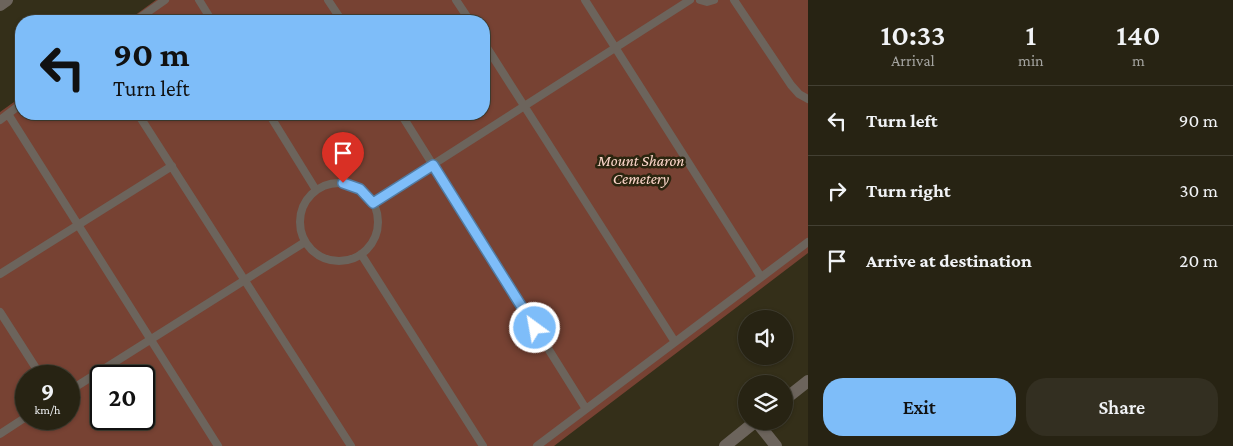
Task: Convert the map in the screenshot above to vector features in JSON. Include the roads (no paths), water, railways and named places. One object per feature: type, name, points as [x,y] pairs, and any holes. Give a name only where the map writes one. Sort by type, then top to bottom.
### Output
[{"type":"street","points":[[0,5],[7,0]]},
{"type":"street","points":[[793,393],[808,381]]},
{"type":"street","points":[[725,446],[745,430]]},
{"type":"street","points":[[763,430],[776,446]]},
{"type":"lane","points":[[144,15],[165,0]]},
{"type":"lane","points":[[199,0],[208,15]]},
{"type":"lane","points":[[328,0],[338,15]]},
{"type":"lane","points":[[456,0],[466,15]]},
{"type":"lane","points":[[585,0],[761,277]]},
{"type":"lane","points":[[373,203],[690,0]]},
{"type":"lane","points":[[700,0],[707,2],[714,0]]},
{"type":"lane","points":[[734,0],[791,85],[799,94],[808,99]]},
{"type":"lane","points":[[490,52],[674,342]]},
{"type":"lane","points":[[0,120],[15,109]]},
{"type":"lane","points":[[8,114],[218,446]]},
{"type":"lane","points":[[142,120],[351,446]]},
{"type":"lane","points":[[273,120],[316,190]]},
{"type":"lane","points":[[404,120],[586,409]]},
{"type":"lane","points":[[0,274],[172,166]]},
{"type":"lane","points":[[333,183],[352,185],[367,195],[373,203],[378,219],[378,227],[372,242],[361,254],[352,259],[331,260],[316,254],[305,242],[300,224],[300,214],[309,197],[316,190],[333,183]]},
{"type":"lane","points":[[80,384],[305,242]]},
{"type":"lane","points":[[537,446],[808,242]]},
{"type":"lane","points":[[361,254],[483,446]]},
{"type":"lane","points":[[0,312],[33,365]]},
{"type":"lane","points":[[0,434],[15,424]]},
{"type":"park label","name":"Mount Sharon Cemetery","points":[[641,169]]}]
